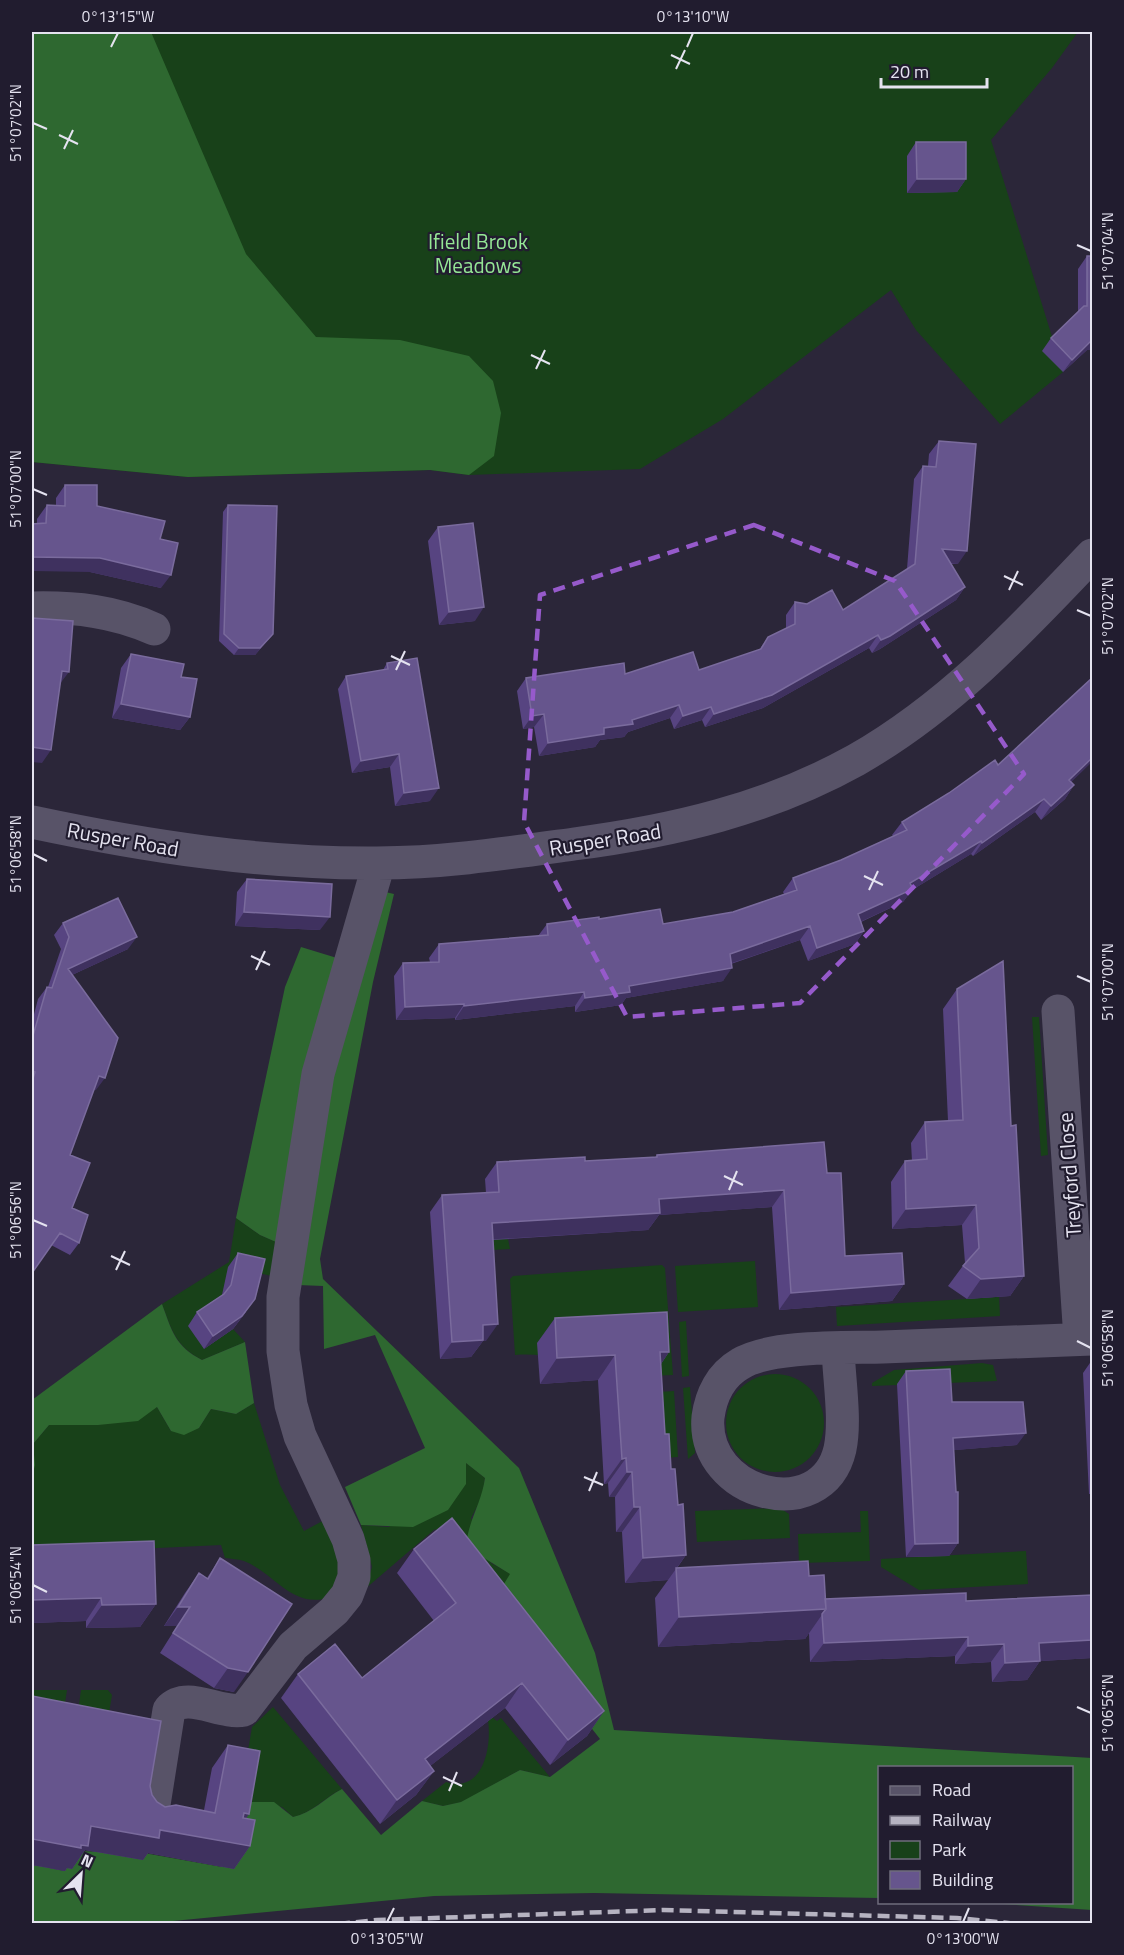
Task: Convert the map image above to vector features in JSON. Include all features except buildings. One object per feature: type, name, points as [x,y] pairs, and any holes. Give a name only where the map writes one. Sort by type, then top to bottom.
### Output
[{"type":"street","name":"Rusper Road","points":[[32,822],[165,847],[306,861],[379,863],[518,852],[629,837],[720,816],[797,789],[856,759],[907,728],[957,690],[1007,645],[1092,555]]},
{"type":"street","points":[[32,608],[73,608],[102,612],[127,617],[154,628]]},
{"type":"street","points":[[153,1811],[169,1710],[176,1702],[184,1700],[223,1710],[244,1710],[293,1646],[334,1611],[347,1595],[354,1577],[354,1560],[348,1539],[300,1436],[291,1405],[283,1351],[283,1297],[318,1074],[379,863]]},
{"type":"street","name":"Treyford Close","points":[[838,1349],[842,1422],[840,1449],[831,1470],[818,1483],[796,1493],[774,1494],[750,1488],[731,1475],[716,1459],[708,1419],[717,1386],[728,1372],[747,1360],[768,1354],[838,1349],[1086,1339],[1058,1011]]},
{"type":"highlighted area","points":[[754,525],[895,581],[1024,774],[800,1003],[627,1017],[524,822],[540,595]]},
{"type":"green space","name":"Ifield Brook Meadows","points":[[32,32],[1078,32],[1052,68],[991,140],[1063,372],[1000,424],[916,330],[891,290],[723,419],[640,469],[469,475],[430,470],[188,477],[32,462]]},
{"type":"green space","points":[[32,32],[151,32],[246,254],[316,337],[400,340],[469,356],[493,381],[501,413],[494,456],[469,475],[430,470],[188,477],[32,462]]},
{"type":"green space","points":[[381,891],[394,894],[373,982],[320,1259],[323,1279],[519,1468],[595,1653],[614,1730],[1092,1758],[1092,1910],[1002,1904],[1073,1904],[1073,1766],[878,1766],[878,1898],[594,1893],[434,1896],[142,1924],[32,1924],[32,1865],[38,1866],[39,1863],[64,1871],[75,1851],[144,1853],[222,1867],[250,1802],[274,1802],[293,1817],[312,1809],[342,1789],[381,1835],[422,1801],[443,1806],[461,1802],[520,1770],[550,1777],[600,1739],[509,1623],[499,1592],[510,1574],[476,1553],[467,1538],[485,1478],[466,1463],[466,1484],[448,1510],[413,1527],[361,1525],[345,1487],[425,1448],[375,1335],[324,1349],[323,1286],[298,1285],[311,1160]]},
{"type":"green space","points":[[301,947],[337,958],[276,1242],[260,1235],[236,1218],[285,987]]},
{"type":"green space","points":[[1032,1017],[1039,1017],[1048,1155],[1041,1156]]},
{"type":"green space","points":[[491,1210],[508,1239],[510,1249],[492,1250]]},
{"type":"green space","points":[[236,1218],[260,1235],[276,1242],[272,1276],[229,1267],[204,1349],[233,1329],[245,1342],[202,1360],[186,1349],[176,1337],[162,1304],[229,1262]]},
{"type":"green space","points":[[755,1261],[758,1307],[678,1312],[675,1266]]},
{"type":"green space","points":[[662,1265],[665,1268],[673,1375],[633,1373],[554,1357],[515,1355],[510,1279],[513,1276]]},
{"type":"green space","points":[[999,1297],[1000,1316],[837,1326],[836,1307]]},
{"type":"green space","points":[[162,1304],[172,1330],[180,1343],[202,1360],[245,1342],[254,1403],[236,1414],[211,1409],[199,1428],[184,1435],[171,1431],[157,1407],[138,1421],[98,1425],[49,1425],[33,1444],[35,1465],[32,1477],[32,1400]]},
{"type":"green space","points":[[686,1321],[689,1376],[682,1377],[679,1322]]},
{"type":"green space","points":[[982,1363],[993,1365],[997,1381],[872,1386],[872,1383],[894,1370]]},
{"type":"green space","points":[[775,1374],[794,1377],[810,1388],[821,1404],[824,1423],[821,1442],[810,1458],[794,1469],[775,1472],[756,1469],[740,1458],[729,1442],[726,1423],[729,1404],[740,1388],[756,1377]]},
{"type":"green space","points":[[690,1387],[695,1453],[688,1459],[683,1388]]},
{"type":"green space","points":[[674,1391],[678,1457],[648,1459],[644,1393]]},
{"type":"green space","points":[[254,1403],[280,1485],[304,1531],[328,1518],[344,1552],[333,1596],[319,1600],[296,1595],[244,1561],[225,1558],[221,1545],[32,1554],[33,1444],[49,1425],[98,1425],[157,1407],[171,1431],[199,1428],[211,1409],[236,1414]]},
{"type":"green space","points":[[465,1462],[485,1478],[482,1497],[471,1518],[491,1563],[511,1574],[509,1623],[435,1529],[365,1589],[372,1567],[361,1525],[389,1527]]},
{"type":"green space","points":[[780,1508],[789,1514],[790,1538],[697,1542],[695,1511]]},
{"type":"green space","points":[[860,1511],[868,1511],[870,1561],[799,1563],[798,1534],[861,1532]]},
{"type":"green space","points":[[1026,1551],[1028,1584],[919,1590],[881,1567],[881,1559]]},
{"type":"green space","points":[[32,1690],[67,1690],[62,1723],[32,1717]]},
{"type":"green space","points":[[81,1690],[108,1690],[112,1695],[106,1731],[76,1725]]},
{"type":"green space","points":[[273,1707],[342,1789],[306,1812],[293,1817],[282,1807],[250,1802],[244,1774],[252,1727]]},
{"type":"green space","points":[[492,1717],[497,1721],[501,1718],[550,1777],[520,1770],[462,1802],[443,1806],[422,1801],[446,1782],[459,1784],[477,1775],[486,1755],[488,1720]]},
{"type":"railway","points":[[338,1924],[377,1920],[663,1910],[957,1918],[1019,1924]]}]
